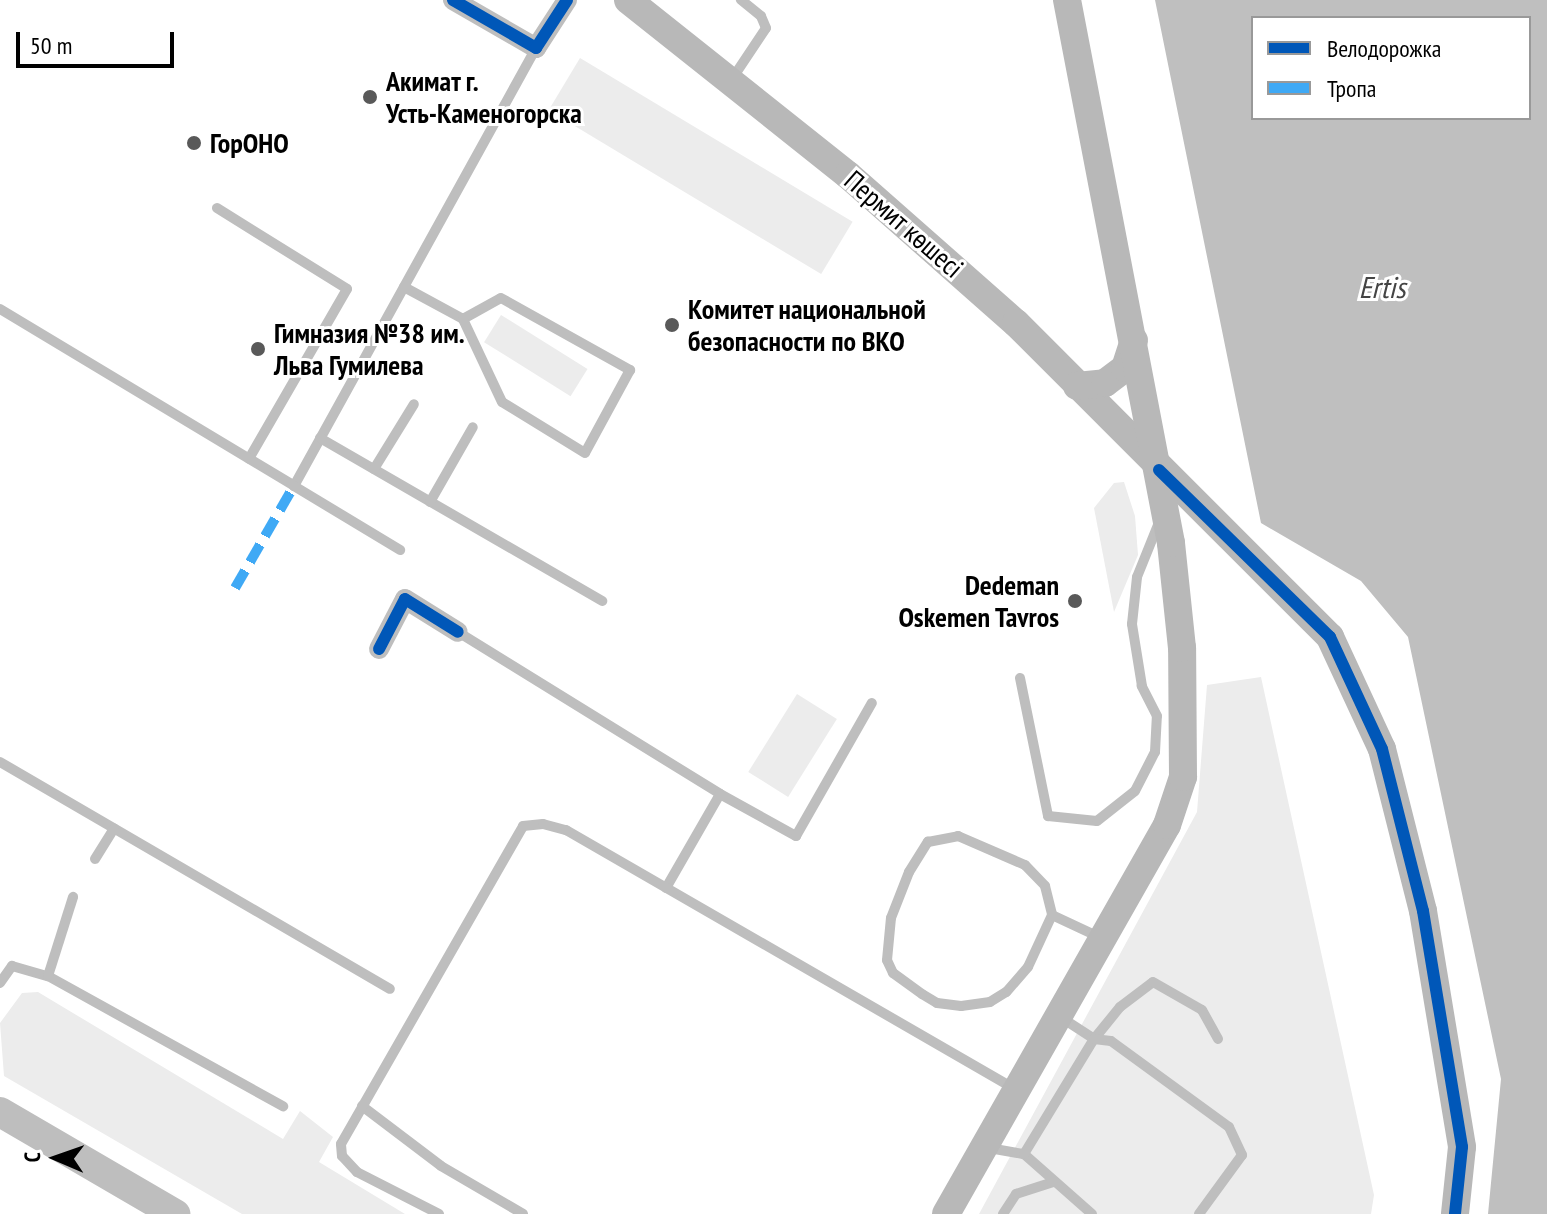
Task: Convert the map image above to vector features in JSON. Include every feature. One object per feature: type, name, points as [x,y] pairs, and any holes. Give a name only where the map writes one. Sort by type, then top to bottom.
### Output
[{"type":"main road","name":"Пермит көшесі","points":[[628,0],[732,79],[980,291],[1330,637],[1382,749],[1423,911],[1462,1147],[1455,1214]]},
{"type":"main road","points":[[946,1214],[1167,825],[1183,777],[1182,648],[1165,507],[1067,0]]},
{"type":"main road","points":[[1077,386],[1105,383],[1125,368],[1134,340]]},
{"type":"main road","points":[[0,1112],[175,1214]]},
{"type":"street","points":[[453,0],[536,48],[567,0]]},
{"type":"street","points":[[379,649],[405,599],[458,632]]},
{"type":"lane","points":[[732,79],[766,28],[761,16],[741,0]]},
{"type":"lane","points":[[294,486],[536,48]]},
{"type":"lane","points":[[217,208],[347,289],[249,459]]},
{"type":"lane","points":[[404,287],[463,319],[502,402],[585,453],[630,370],[501,298],[463,319]]},
{"type":"lane","points":[[0,309],[400,550]]},
{"type":"lane","points":[[374,469],[414,404]]},
{"type":"lane","points":[[430,502],[473,427]]},
{"type":"lane","points":[[320,438],[602,601]]},
{"type":"lane","points":[[1020,678],[1048,816],[1097,821],[1135,791],[1155,752],[1157,716],[1142,686],[1132,624],[1137,577],[1165,507]]},
{"type":"lane","points":[[458,632],[720,794],[796,836],[872,703]]},
{"type":"lane","points":[[0,762],[390,989]]},
{"type":"lane","points":[[666,888],[720,794]]},
{"type":"lane","points":[[439,1214],[357,1172],[342,1156],[341,1144],[523,826],[543,824],[566,830],[1016,1090]]},
{"type":"lane","points":[[95,859],[114,828]]},
{"type":"lane","points":[[958,836],[1025,865],[1045,886],[1052,915],[1028,967],[990,1002],[937,1003],[893,973],[887,960],[891,918],[928,842],[958,836]]},
{"type":"lane","points":[[48,976],[73,897]]},
{"type":"lane","points":[[1052,915],[1101,938]]},
{"type":"lane","points":[[0,983],[6,965],[48,976],[283,1106]]},
{"type":"lane","points":[[1024,1154],[1094,1039],[1120,1007],[1153,982],[1202,1010],[1218,1039]]},
{"type":"lane","points":[[1057,1015],[1094,1039],[1111,1041],[1229,1127],[1242,1155],[1199,1214]]},
{"type":"lane","points":[[362,1106],[441,1166],[523,1214]]},
{"type":"lane","points":[[983,1148],[1004,1147],[1024,1154],[1092,1214]]},
{"type":"lane","points":[[1003,1214],[1016,1194],[1054,1182]]},
{"type":"shaded area","points":[[580,58],[853,222],[821,274],[549,110]]},
{"type":"shaded area","points":[[501,315],[588,369],[571,396],[484,342]]},
{"type":"shaded area","points":[[1124,482],[1135,516],[1138,555],[1114,612],[1094,508],[1114,483]]},
{"type":"shaded area","points":[[1261,677],[1374,1195],[1371,1214],[979,1214],[1197,812],[1207,685]]},
{"type":"shaded area","points":[[797,694],[837,719],[788,797],[748,772]]},
{"type":"shaded area","points":[[38,992],[283,1139],[300,1111],[333,1137],[319,1162],[405,1214],[242,1214],[4,1076],[0,1023],[22,993]]},
{"type":"water","name":"Ertis","points":[[1155,0],[1547,0],[1547,1214],[1488,1214],[1501,1079],[1408,637],[1361,581],[1261,523]]},
{"type":"marked path","points":[[235,588],[294,486]]},
{"type":"cycle path","points":[[453,0],[536,48],[567,0]]},
{"type":"cycle path","points":[[1159,470],[1330,637],[1382,749],[1423,911],[1462,1147],[1455,1214]]},
{"type":"cycle path","points":[[379,649],[405,599],[458,632]]},
{"type":"place","name":"Акимат г. Усть-Каменогорска","points":[[370,97]]},
{"type":"place","name":"ГорОНО","points":[[194,143]]},
{"type":"place","name":"Комитет национальной безопасности по ВКО","points":[[672,325]]},
{"type":"place","name":"Гимназия №38 им. Льва Гумилева","points":[[258,349]]},
{"type":"place","name":"Dedeman Oskemen Tavros","points":[[1075,601]]}]
